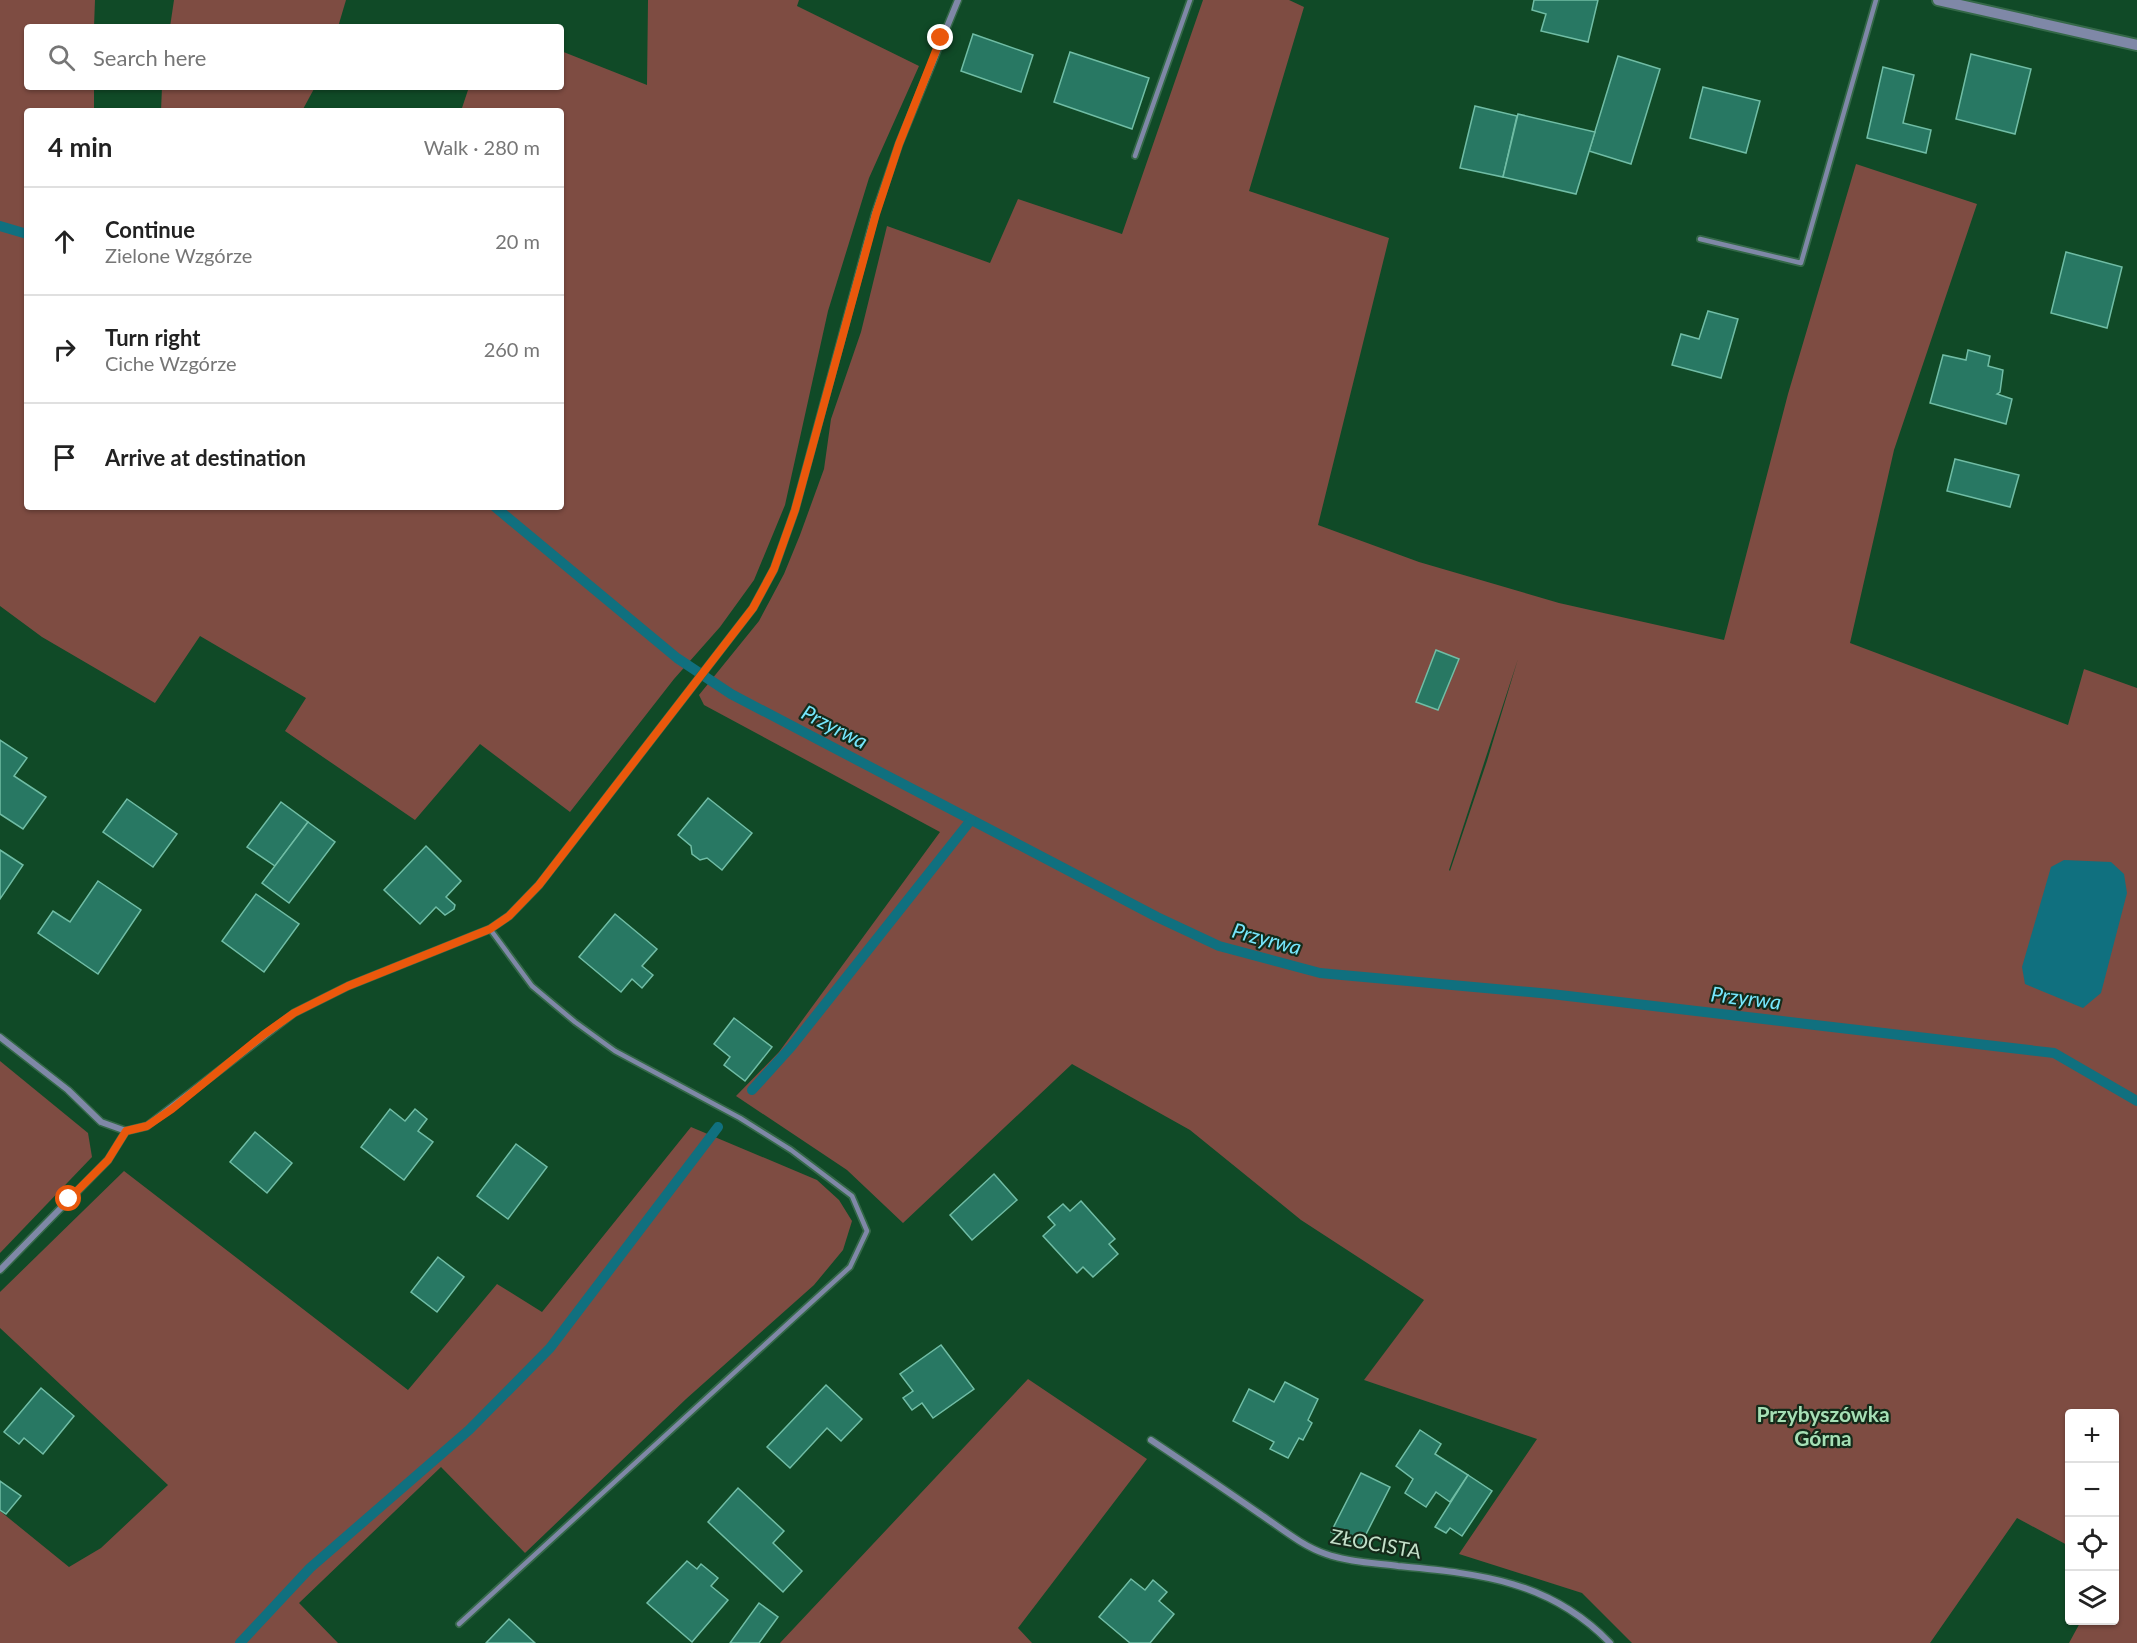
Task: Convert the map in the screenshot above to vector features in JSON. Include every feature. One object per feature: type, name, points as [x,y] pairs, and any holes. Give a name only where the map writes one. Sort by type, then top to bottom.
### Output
[{"type":"street","points":[[0,1037],[68,1090],[101,1122],[126,1131],[147,1126],[294,1013],[348,986],[490,929],[509,916],[539,885],[715,654],[753,608],[774,569],[795,510],[876,214],[899,144],[958,0]]},
{"type":"street","points":[[1938,0],[2137,45]]},
{"type":"street","points":[[0,1270],[108,1160],[126,1131]]},
{"type":"street","name":"ZŁOCISTA","points":[[1151,1440],[1294,1537],[1326,1555],[1372,1563],[1485,1575],[1508,1581],[1553,1599],[1576,1612],[1610,1643]]},
{"type":"lane","points":[[1135,156],[1190,0]]},
{"type":"lane","points":[[1700,239],[1801,263],[1876,0]]},
{"type":"lane","points":[[459,1624],[850,1267],[867,1231],[852,1196],[791,1149],[740,1118],[615,1051],[575,1022],[532,986],[490,929]]},
{"type":"shaded area","points":[[0,0],[95,0],[94,24],[24,24],[24,90],[94,90],[94,108],[24,108],[24,510],[564,510],[564,108],[462,108],[468,90],[564,90],[564,52],[647,85],[648,0],[799,0],[797,6],[919,66],[869,178],[828,311],[785,505],[754,580],[720,627],[674,679],[570,812],[480,744],[415,820],[285,731],[306,698],[200,636],[155,703],[42,637],[0,606]]},
{"type":"shaded area","points":[[174,0],[346,0],[339,24],[170,24]]},
{"type":"shaded area","points":[[1203,0],[1289,0],[1304,7],[1249,191],[1389,238],[1318,525],[1419,562],[1559,603],[1724,640],[1788,394],[1856,164],[1977,204],[1894,450],[1850,643],[2068,725],[2084,669],[2137,688],[2137,1643],[2069,1643],[2079,1625],[2119,1625],[2119,1409],[2065,1409],[2065,1544],[2017,1518],[1930,1643],[1632,1643],[1582,1593],[1459,1554],[1537,1439],[1364,1380],[1424,1300],[1301,1220],[1190,1130],[1072,1064],[903,1223],[847,1170],[736,1096],[779,1052],[940,832],[704,705],[699,695],[759,621],[784,574],[800,535],[824,469],[831,419],[861,332],[887,226],[990,263],[1018,199],[1122,234]],"holes":[[[1518,659],[1487,761],[1449,870]]]},
{"type":"shaded area","points":[[162,90],[313,90],[304,108],[161,108]]},
{"type":"shaded area","points":[[0,1061],[88,1133],[92,1157],[0,1253]]},
{"type":"shaded area","points":[[691,1127],[817,1180],[839,1200],[852,1221],[843,1250],[814,1285],[686,1399],[525,1553],[441,1467],[299,1603],[338,1643],[0,1643],[0,1511],[69,1567],[101,1548],[168,1485],[0,1328],[0,1292],[124,1171],[408,1390],[497,1284],[542,1312]]},
{"type":"shaded area","points":[[1028,1379],[1147,1459],[1018,1628],[1032,1643],[780,1643]]},
{"type":"water","points":[[2064,860],[2111,862],[2124,874],[2127,893],[2101,993],[2083,1008],[2025,984],[2022,967],[2051,867]]},
{"type":"building","points":[[1534,0],[1598,0],[1588,42],[1541,31],[1546,14],[1532,10]]},
{"type":"building","points":[[973,34],[1033,55],[1021,92],[961,71]]},
{"type":"building","points":[[1070,52],[1149,78],[1132,129],[1054,102]]},
{"type":"building","points":[[1971,54],[2031,69],[2015,134],[1956,119]]},
{"type":"building","points":[[1618,56],[1660,69],[1631,164],[1589,151]]},
{"type":"building","points":[[1883,67],[1914,75],[1903,123],[1931,130],[1926,153],[1867,138]]},
{"type":"building","points":[[1703,87],[1760,101],[1746,153],[1690,138]]},
{"type":"building","points":[[1475,106],[1517,116],[1503,177],[1460,168]]},
{"type":"building","points":[[1518,114],[1595,132],[1576,194],[1503,177]]},
{"type":"building","points":[[2066,252],[2122,267],[2107,328],[2051,313]]},
{"type":"building","points":[[1708,311],[1738,319],[1721,378],[1672,365],[1681,334],[1699,339]]},
{"type":"building","points":[[1968,350],[1990,356],[1988,366],[2003,370],[2000,392],[1997,394],[2012,399],[2006,424],[1930,403],[1943,355],[1966,360]]},
{"type":"building","points":[[1955,459],[2019,475],[2010,507],[1947,491]]},
{"type":"building","points":[[1436,650],[1459,659],[1438,710],[1416,702]]},
{"type":"building","points":[[0,740],[27,758],[14,776],[46,797],[23,829],[0,814]]},
{"type":"building","points":[[708,798],[752,833],[722,870],[707,858],[700,860],[692,854],[691,846],[678,835]]},
{"type":"building","points":[[127,799],[177,834],[153,867],[103,832]]},
{"type":"building","points":[[281,802],[308,822],[275,866],[247,847]]},
{"type":"building","points":[[308,822],[335,842],[289,903],[262,883]]},
{"type":"building","points":[[426,846],[461,881],[446,897],[455,905],[454,909],[445,915],[436,907],[420,924],[384,890]]},
{"type":"building","points":[[0,850],[23,865],[0,899]]},
{"type":"building","points":[[98,881],[141,910],[98,974],[38,933],[53,911],[70,922]]},
{"type":"building","points":[[256,894],[299,924],[264,972],[222,941]]},
{"type":"building","points":[[615,914],[657,949],[642,966],[653,975],[642,988],[632,979],[621,992],[579,957]]},
{"type":"building","points":[[734,1018],[772,1047],[745,1081],[724,1065],[730,1057],[714,1044]]},
{"type":"building","points":[[390,1109],[405,1121],[415,1109],[427,1119],[418,1131],[433,1142],[404,1180],[361,1147]]},
{"type":"building","points":[[255,1132],[292,1163],[267,1193],[230,1162]]},
{"type":"building","points":[[516,1144],[547,1167],[508,1219],[477,1196]]},
{"type":"building","points":[[994,1174],[1017,1200],[972,1240],[950,1215]]},
{"type":"building","points":[[1081,1201],[1115,1239],[1109,1244],[1118,1254],[1093,1277],[1083,1267],[1077,1273],[1043,1236],[1055,1225],[1048,1217],[1063,1204],[1070,1211]]},
{"type":"building","points":[[438,1257],[464,1277],[437,1312],[411,1292]]},
{"type":"building","points":[[941,1345],[974,1389],[933,1418],[922,1403],[912,1410],[903,1398],[913,1391],[900,1374]]},
{"type":"building","points":[[1285,1382],[1318,1399],[1308,1420],[1312,1423],[1303,1440],[1299,1438],[1288,1458],[1270,1449],[1274,1442],[1233,1421],[1249,1389],[1274,1402]]},
{"type":"building","points":[[826,1385],[862,1419],[841,1441],[827,1428],[790,1468],[767,1447]]},
{"type":"building","points":[[41,1388],[74,1416],[43,1454],[24,1438],[19,1444],[4,1432]]},
{"type":"building","points":[[1420,1430],[1441,1444],[1435,1454],[1468,1475],[1450,1502],[1436,1492],[1426,1507],[1405,1493],[1413,1479],[1396,1466]]},
{"type":"building","points":[[1361,1473],[1390,1487],[1360,1546],[1331,1532]]},
{"type":"building","points":[[1468,1475],[1492,1491],[1462,1536],[1450,1528],[1446,1533],[1435,1527]]},
{"type":"building","points":[[0,1481],[21,1496],[6,1514],[0,1510]]},
{"type":"building","points":[[738,1488],[784,1531],[773,1543],[802,1571],[783,1592],[708,1522]]},
{"type":"building","points":[[687,1561],[697,1569],[701,1564],[718,1578],[711,1586],[728,1600],[692,1642],[647,1603]]},
{"type":"building","points":[[1131,1579],[1145,1590],[1153,1580],[1167,1592],[1159,1601],[1174,1614],[1150,1643],[1130,1643],[1099,1617]]},
{"type":"building","points":[[759,1603],[778,1617],[759,1643],[730,1643]]},
{"type":"building","points":[[509,1619],[535,1643],[486,1643]]},
{"type":"waterway","name":"Przyrwa","points":[[0,226],[24,233]]},
{"type":"waterway","name":"Przyrwa","points":[[499,510],[677,658],[731,694],[1157,917],[1219,946],[1320,973],[1551,994],[2054,1053],[2137,1101]]},
{"type":"waterway","points":[[752,1090],[791,1047],[971,820]]},
{"type":"waterway","points":[[240,1643],[310,1568],[469,1430],[550,1348],[718,1127]]},
{"type":"district","name":"Przybyszówka Górna","points":[[1823,1425]]},
{"type":"route","points":[[69,1199],[108,1160],[126,1131],[147,1126],[172,1109],[263,1035],[294,1013],[348,986],[490,929],[509,916],[539,885],[715,654],[753,608],[774,569],[795,510],[876,214],[899,144],[941,38]]}]
